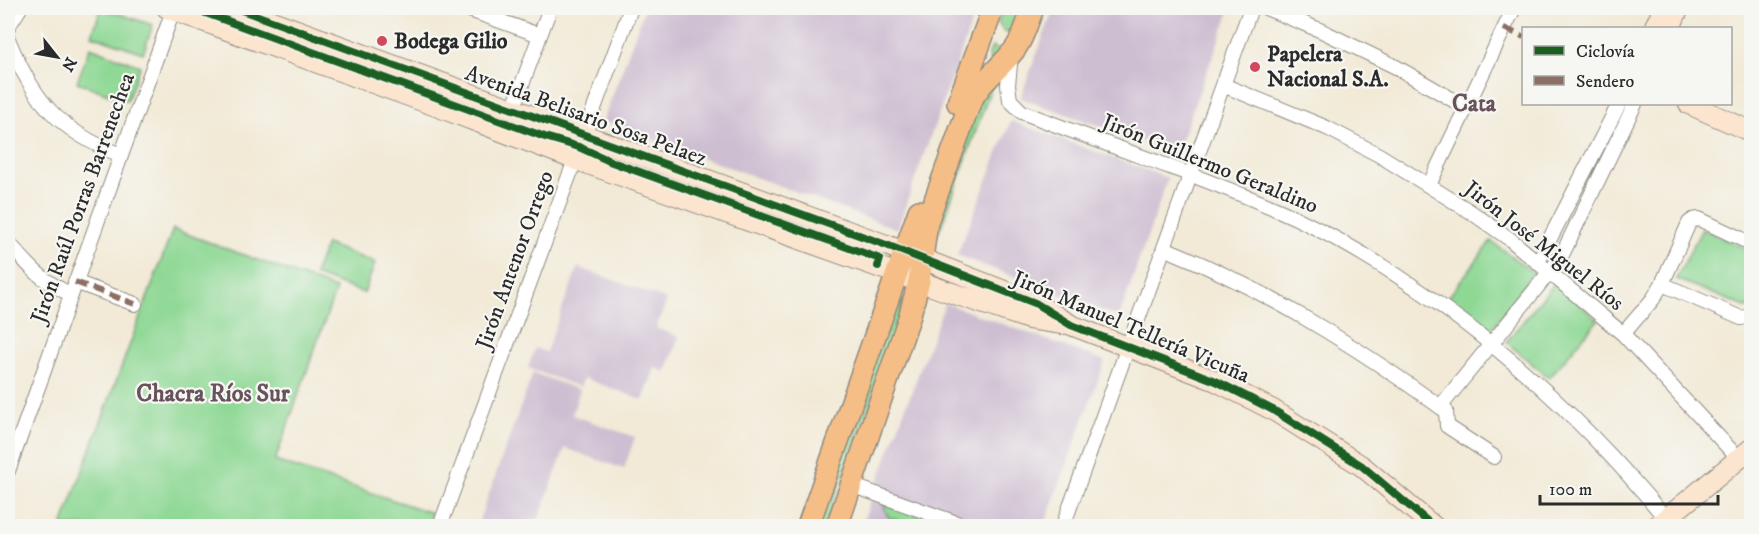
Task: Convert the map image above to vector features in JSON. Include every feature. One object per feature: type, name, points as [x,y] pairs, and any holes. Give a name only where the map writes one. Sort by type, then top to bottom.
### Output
[{"type":"main road","points":[[808,526],[898,273],[914,256],[970,103],[980,85],[1011,54],[1033,8]]},
{"type":"main road","points":[[991,15],[989,31],[993,38],[1008,43],[1022,35]]},
{"type":"main road","points":[[837,526],[909,318],[919,281],[914,256],[991,15]]},
{"type":"street","points":[[8,27],[20,8]]},
{"type":"street","name":"Avenida Belisario Sosa Pelaez","points":[[171,8],[574,159],[919,281]]},
{"type":"street","name":"Jirón Raúl Porras Barrenechea","points":[[8,464],[121,155],[171,8]]},
{"type":"street","points":[[464,8],[540,35]]},
{"type":"street","points":[[513,109],[549,8]]},
{"type":"street","name":"Jirón Antenor Orrego","points":[[440,526],[631,8]]},
{"type":"street","points":[[1063,526],[1251,8]]},
{"type":"street","points":[[1266,8],[1323,31],[1396,67],[1467,108]]},
{"type":"street","points":[[1430,185],[1514,8]]},
{"type":"street","points":[[1654,27],[1664,8]]},
{"type":"street","points":[[1670,27],[1679,8]]},
{"type":"street","name":"Avenida Belisario Sosa Pelaez","points":[[249,10],[914,256]]},
{"type":"street","points":[[8,39],[28,84],[46,108],[68,128],[93,144],[121,155]]},
{"type":"street","name":"Jirón Guillermo Geraldino","points":[[1011,54],[1008,85],[1010,100],[1022,112],[1243,195],[1286,214],[1348,246],[1445,309],[1553,398],[1596,438],[1632,478],[1662,523]]},
{"type":"street","name":"Jirón José Miguel Ríos","points":[[1223,85],[1327,128],[1379,155],[1471,212],[1551,272],[1623,334],[1745,454]]},
{"type":"street","points":[[1538,262],[1618,105]]},
{"type":"street","points":[[1440,407],[1560,259],[1635,105]]},
{"type":"street","points":[[1691,105],[1752,132]]},
{"type":"street","points":[[1723,105],[1752,118]]},
{"type":"street","points":[[1623,334],[1653,299],[1693,220],[1699,219],[1752,244]]},
{"type":"street","points":[[8,242],[40,277],[50,284],[135,304]]},
{"type":"street","points":[[1164,248],[1260,292],[1380,363],[1446,411],[1447,426],[1494,457]]},
{"type":"street","name":"Jirón Manuel Tellería Vicuña","points":[[914,256],[1035,303],[1071,325],[1216,381],[1273,410],[1362,466],[1433,526]]},
{"type":"street","name":"Jirón Manuel Tellería Vicuña","points":[[919,281],[1029,319],[1071,325]]},
{"type":"street","points":[[1662,284],[1741,318],[1752,316]]},
{"type":"street","points":[[1662,523],[1745,454]]},
{"type":"street","points":[[851,484],[965,526]]},
{"type":"shaded area","points":[[645,8],[977,8],[897,229],[603,121]]},
{"type":"shaded area","points":[[1054,8],[1231,8],[1176,153],[1020,98]]},
{"type":"shaded area","points":[[1011,121],[1168,178],[1119,317],[957,255]]},
{"type":"shaded area","points":[[578,267],[667,300],[656,328],[679,337],[666,372],[655,368],[643,400],[584,378],[580,387],[528,368],[535,348],[546,352]]},
{"type":"shaded area","points":[[945,303],[1105,361],[1044,526],[861,526]]},
{"type":"shaded area","points":[[533,373],[580,390],[572,415],[635,437],[624,469],[565,448],[536,526],[477,526]]},
{"type":"green space","points":[[101,8],[153,25],[143,53],[92,35]]},
{"type":"green space","points":[[198,8],[213,8],[548,129],[545,137],[209,15]]},
{"type":"green space","points":[[1004,8],[1020,8],[1015,28],[1009,33],[1004,32],[998,23]]},
{"type":"green space","points":[[90,47],[140,66],[127,101],[77,82]]},
{"type":"green space","points":[[992,47],[1004,52],[937,234],[932,232],[990,69],[989,53]]},
{"type":"green space","points":[[597,151],[619,154],[883,252],[880,259],[621,165]]},
{"type":"green space","points":[[173,229],[336,289],[275,461],[432,513],[427,526],[62,526]]},
{"type":"green space","points":[[1702,229],[1751,251],[1751,305],[1748,308],[1676,279]]},
{"type":"green space","points":[[1491,241],[1534,273],[1490,331],[1447,299]]},
{"type":"green space","points":[[326,244],[375,263],[364,293],[314,275]]},
{"type":"green space","points":[[1555,283],[1598,320],[1549,378],[1506,342]]},
{"type":"green space","points":[[903,299],[900,320],[825,526],[813,526],[891,313]]},
{"type":"green space","points":[[883,503],[927,519],[912,526],[888,517]]},
{"type":"marked path","points":[[1504,28],[1522,36]]},
{"type":"marked path","points":[[75,282],[135,304]]},
{"type":"cycle path","points":[[192,8],[545,137],[579,147],[612,162],[880,259],[878,266]]},
{"type":"cycle path","points":[[236,8],[889,246],[1035,303],[1071,325],[1216,381],[1273,410],[1362,466],[1433,526]]},
{"type":"place","name":"Bodega Gilio","points":[[382,41]]},
{"type":"place","name":"Papelera Nacional S.A.","points":[[1255,67]]},
{"type":"district","name":"Cata","points":[[1474,104]]},
{"type":"district","name":"Chacra Ríos Sur","points":[[213,394]]}]
